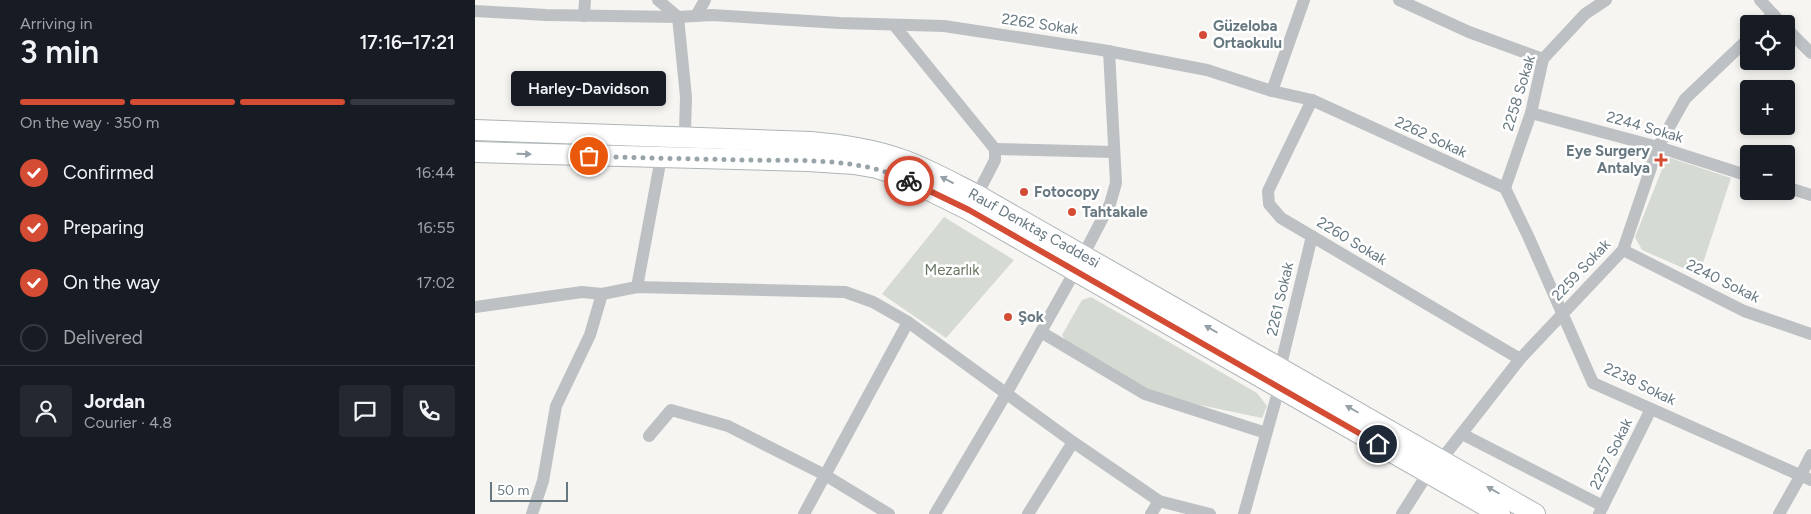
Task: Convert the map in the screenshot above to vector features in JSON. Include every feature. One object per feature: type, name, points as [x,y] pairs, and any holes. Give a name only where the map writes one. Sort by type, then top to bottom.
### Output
[{"type":"main road","name":"Rauf Denktaş Caddesi","points":[[475,130],[811,142],[851,146],[903,160],[977,195],[1079,263],[1435,466],[1535,514]]},
{"type":"main road","name":"Rauf Denktaş Caddesi","points":[[475,152],[809,161],[854,164],[877,168],[898,176],[1079,263],[1280,369],[1435,466],[1500,514]]},
{"type":"street","points":[[584,16],[585,0]]},
{"type":"street","points":[[659,0],[678,17],[686,97],[685,132],[681,136]]},
{"type":"street","points":[[695,16],[705,0]]},
{"type":"street","points":[[1272,91],[1304,0]]},
{"type":"street","points":[[1399,0],[1469,32],[1543,59]]},
{"type":"street","name":"2258 Sokak","points":[[1505,188],[1531,113],[1543,59],[1585,14],[1606,0]]},
{"type":"street","points":[[1760,0],[1773,14]]},
{"type":"street","name":"2262 Sokak","points":[[475,11],[584,16],[678,17],[712,15],[944,26],[1109,51],[1207,70],[1272,91],[1312,100],[1505,188]]},
{"type":"street","points":[[894,25],[995,149],[995,160],[977,195]]},
{"type":"street","points":[[1795,35],[1809,47]]},
{"type":"street","name":"2259 Sokak","points":[[1402,514],[1435,466],[1520,359],[1623,250],[1658,147],[1685,100],[1740,47]]},
{"type":"street","points":[[935,514],[1041,332],[1110,204],[1116,183],[1109,51]]},
{"type":"street","name":"2260 Sokak","points":[[1312,100],[1267,191],[1269,204],[1281,218],[1520,359]]},
{"type":"street","name":"2244 Sokak","points":[[1531,113],[1658,147],[1740,173]]},
{"type":"street","points":[[995,149],[1114,152]]},
{"type":"street","points":[[637,287],[661,158]]},
{"type":"street","name":"2238 Sokak","points":[[1505,188],[1593,383],[1806,477]]},
{"type":"street","points":[[1795,190],[1811,195]]},
{"type":"street","name":"2261 Sokak","points":[[1280,369],[1312,236]]},
{"type":"street","name":"2240 Sokak","points":[[1623,250],[1744,311],[1811,334]]},
{"type":"street","points":[[475,307],[582,292],[602,294],[637,287],[845,292],[873,302],[908,322],[1073,442],[1159,501],[1210,514]]},
{"type":"street","points":[[532,514],[543,481],[557,406],[590,335],[602,294]]},
{"type":"street","points":[[804,514],[908,322]]},
{"type":"street","points":[[1041,332],[1145,394],[1266,433]]},
{"type":"street","points":[[1244,514],[1276,399]]},
{"type":"street","name":"2257 Sokak","points":[[1601,510],[1651,409]]},
{"type":"street","points":[[649,436],[671,410],[729,426],[825,475],[889,514]]},
{"type":"street","points":[[1462,434],[1601,510]]},
{"type":"street","points":[[1028,514],[1073,442]]},
{"type":"street","points":[[1779,514],[1806,477],[1811,455]]},
{"type":"street","points":[[1151,514],[1159,501]]},
{"type":"green space","points":[[1667,157],[1731,178],[1699,275],[1642,250],[1635,237]]},
{"type":"green space","name":"Mezarlık","points":[[944,217],[1014,260],[946,338],[882,294]]},
{"type":"green space","points":[[1091,297],[1257,393],[1267,406],[1262,418],[1176,400],[1140,386],[1065,340],[1062,335],[1082,300]]},
{"type":"way so far","points":[[589,156],[809,161],[854,164],[877,168],[909,181]]},
{"type":"place","name":"Güzeloba Ortaokulu","points":[[1203,35]]},
{"type":"place","name":"Harley-Davidson","points":[[589,156]]},
{"type":"place","name":"Eye Surgery Antalya","points":[[1661,160]]},
{"type":"place","name":"Fotocopy","points":[[1024,192]]},
{"type":"place","name":"Tahtakale","points":[[1072,212]]},
{"type":"place","name":"Şok","points":[[1008,317]]},
{"type":"route","points":[[909,181],[969,210],[1378,444]]}]
